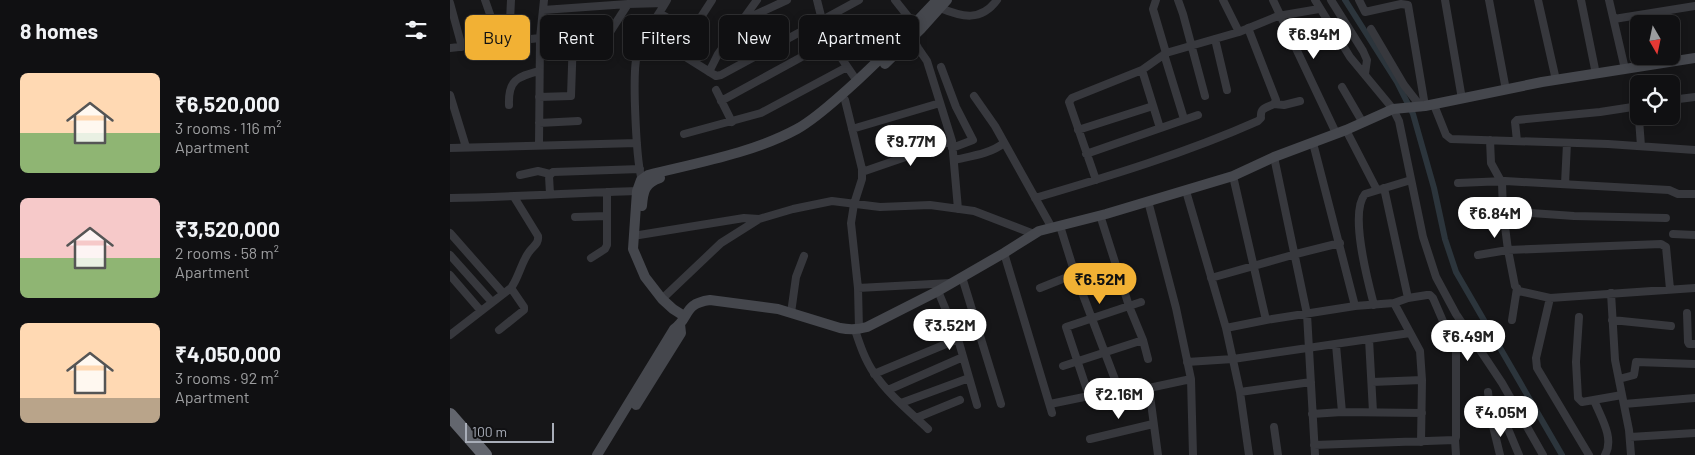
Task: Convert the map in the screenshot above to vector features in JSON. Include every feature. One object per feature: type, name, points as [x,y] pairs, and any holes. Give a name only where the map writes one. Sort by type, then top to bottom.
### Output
[{"type":"highway","points":[[450,415],[477,454]]},
{"type":"highway","points":[[450,428],[477,454]]},
{"type":"street","points":[[485,0],[492,15]]},
{"type":"street","points":[[508,15],[510,0]]},
{"type":"street","points":[[542,15],[544,0]]},
{"type":"street","points":[[702,15],[712,0]]},
{"type":"street","points":[[747,15],[757,0]]},
{"type":"street","points":[[756,15],[787,0]]},
{"type":"street","points":[[816,0],[820,15]]},
{"type":"street","points":[[831,15],[859,0]]},
{"type":"street","points":[[895,0],[907,15]]},
{"type":"street","points":[[941,3],[951,13],[969,16],[980,15],[992,7],[997,0]]},
{"type":"street","points":[[1156,0],[1153,9],[1184,120]]},
{"type":"street","points":[[1178,0],[1205,96]]},
{"type":"street","points":[[1223,0],[1239,32]]},
{"type":"street","points":[[1273,0],[1341,132],[1380,189],[1408,298]]},
{"type":"street","points":[[1315,0],[1350,57],[1398,109],[1423,237],[1436,277],[1456,314],[1502,383],[1543,455]]},
{"type":"street","points":[[1331,0],[1363,51],[1366,60],[1365,74]]},
{"type":"street","points":[[1359,0],[1364,12],[1401,4],[1408,5],[1424,106]]},
{"type":"street","points":[[1444,0],[1462,99]]},
{"type":"street","points":[[1489,0],[1506,90]]},
{"type":"street","points":[[1538,0],[1556,80]]},
{"type":"street","points":[[1581,0],[1596,74]]},
{"type":"street","points":[[1610,0],[1625,69]]},
{"type":"street","points":[[543,10],[666,1]]},
{"type":"street","points":[[605,455],[681,333],[682,320],[645,277],[639,261],[637,236],[641,186],[637,143],[635,64],[640,46],[666,1]]},
{"type":"street","points":[[450,3],[462,47]]},
{"type":"street","points":[[919,20],[941,3]]},
{"type":"street","points":[[919,29],[941,3]]},
{"type":"street","points":[[613,27],[628,4]]},
{"type":"street","points":[[1614,19],[1695,6]]},
{"type":"street","points":[[1096,180],[1078,130],[1070,100],[1142,70],[1165,54],[1239,32],[1281,15],[1320,9]]},
{"type":"street","points":[[659,13],[663,15]]},
{"type":"street","points":[[1248,28],[1276,100],[1274,104]]},
{"type":"street","points":[[1371,29],[1404,85],[1424,106],[1448,138],[1567,142],[1695,150]]},
{"type":"street","points":[[690,60],[716,76],[721,75],[799,33]]},
{"type":"street","points":[[530,39],[540,38],[539,144]]},
{"type":"street","points":[[1215,38],[1227,90]]},
{"type":"street","points":[[722,101],[826,43],[832,43],[856,81]]},
{"type":"street","points":[[450,48],[465,47]]},
{"type":"street","points":[[919,49],[927,61],[952,144],[958,209]]},
{"type":"street","points":[[709,72],[719,53]]},
{"type":"street","points":[[597,455],[674,329],[691,306],[700,302],[710,300],[778,310],[840,328],[857,330],[867,327],[938,291],[1034,234],[1233,176],[1274,157],[1398,109],[1424,106],[1556,80],[1695,58]]},
{"type":"street","points":[[539,97],[571,96],[572,60]]},
{"type":"street","points":[[641,186],[648,176],[721,157],[784,135],[807,123],[877,60]]},
{"type":"street","points":[[450,198],[607,192],[641,186],[658,179],[743,156],[795,137],[812,126],[845,100],[888,60]]},
{"type":"street","points":[[684,134],[761,113],[847,67]]},
{"type":"street","points":[[862,172],[952,144],[973,140],[956,107],[941,67]]},
{"type":"street","points":[[1142,70],[1160,128]]},
{"type":"street","points":[[509,105],[508,92],[512,85],[522,76],[539,71]]},
{"type":"street","points":[[1342,87],[1363,123]]},
{"type":"street","points":[[716,90],[732,122]]},
{"type":"street","points":[[450,96],[466,147]]},
{"type":"street","points":[[974,96],[995,126],[1035,198],[1056,227],[1119,390]]},
{"type":"street","points":[[1680,99],[1695,97]]},
{"type":"street","points":[[845,100],[862,172],[851,223],[858,288],[857,330],[864,356],[874,374],[928,429]]},
{"type":"street","points":[[1035,198],[1096,180],[1236,131],[1258,121],[1262,109],[1274,104],[1284,105],[1300,101]]},
{"type":"street","points":[[852,129],[940,103]]},
{"type":"street","points":[[1078,130],[1153,106]]},
{"type":"street","points":[[1517,141],[1515,122],[1517,120],[1630,107]]},
{"type":"street","points":[[1086,154],[1198,115]]},
{"type":"street","points":[[539,123],[578,121]]},
{"type":"street","points":[[1639,125],[1641,146]]},
{"type":"street","points":[[1490,140],[1491,163],[1501,180],[1508,250],[1517,288],[1512,320]]},
{"type":"street","points":[[1565,184],[1567,142]]},
{"type":"street","points":[[450,148],[539,144],[637,143]]},
{"type":"street","points":[[954,160],[992,150],[1004,143]]},
{"type":"street","points":[[1313,143],[1355,306]]},
{"type":"street","points":[[1274,157],[1296,254],[1307,314],[1315,455]]},
{"type":"street","points":[[520,175],[538,171],[550,174],[553,172],[640,169]]},
{"type":"street","points":[[550,174],[550,194]]},
{"type":"street","points":[[1233,176],[1266,320]]},
{"type":"street","points":[[1374,305],[1360,245],[1361,200],[1365,194],[1411,180]]},
{"type":"street","points":[[1458,183],[1501,180],[1669,190],[1678,194],[1695,194]]},
{"type":"street","points":[[1186,191],[1226,328],[1240,392],[1249,455]]},
{"type":"street","points":[[591,258],[605,249],[607,245],[607,192]]},
{"type":"street","points":[[450,335],[482,312],[502,292],[511,288],[526,257],[539,239],[514,197]]},
{"type":"street","points":[[637,236],[735,219],[758,219],[832,201],[880,207],[930,206],[974,211],[1034,234]]},
{"type":"street","points":[[1148,202],[1188,362],[1191,379],[1193,455]]},
{"type":"street","points":[[1471,218],[1503,212],[1666,218]]},
{"type":"street","points":[[1100,215],[1148,359]]},
{"type":"street","points":[[575,217],[607,216]]},
{"type":"street","points":[[662,299],[721,243],[758,219]]},
{"type":"street","points":[[450,233],[502,292]]},
{"type":"street","points":[[1673,234],[1695,235]]},
{"type":"street","points":[[1211,278],[1340,243]]},
{"type":"street","points":[[1478,255],[1508,250],[1661,244],[1666,247],[1670,289]]},
{"type":"street","points":[[1004,253],[1052,413]]},
{"type":"street","points":[[450,254],[492,302]]},
{"type":"street","points":[[791,313],[796,277],[804,256]]},
{"type":"street","points":[[1040,288],[1075,274]]},
{"type":"street","points":[[450,275],[482,312]]},
{"type":"street","points":[[962,277],[1001,404]]},
{"type":"street","points":[[858,288],[951,283]]},
{"type":"street","points":[[499,330],[524,310],[524,306],[511,288]]},
{"type":"street","points":[[1517,288],[1519,291],[1550,298],[1695,288]]},
{"type":"street","points":[[938,291],[958,339],[978,404]]},
{"type":"street","points":[[1610,293],[1615,360],[1630,437],[1631,455]]},
{"type":"street","points":[[1226,328],[1355,306],[1394,303],[1408,298],[1430,295],[1456,351],[1456,438],[1454,440],[1456,455]]},
{"type":"street","points":[[1550,298],[1536,358],[1537,368],[1589,455]]},
{"type":"street","points":[[1088,396],[1066,327],[1141,302]]},
{"type":"street","points":[[1394,303],[1420,350],[1422,380],[1421,442]]},
{"type":"street","points":[[1687,313],[1688,343],[1695,344]]},
{"type":"street","points":[[1579,317],[1576,362],[1578,398],[1582,402],[1622,395]]},
{"type":"street","points":[[1612,320],[1671,326]]},
{"type":"street","points":[[1188,362],[1233,359],[1410,333]]},
{"type":"street","points":[[874,374],[958,339]]},
{"type":"street","points":[[1369,339],[1373,412]]},
{"type":"street","points":[[1063,366],[1143,340]]},
{"type":"street","points":[[1336,345],[1342,412]]},
{"type":"street","points":[[888,390],[963,357]]},
{"type":"street","points":[[1619,379],[1634,375],[1636,362],[1695,364]]},
{"type":"street","points":[[901,403],[970,378]]},
{"type":"street","points":[[1050,404],[1119,390],[1149,388],[1191,379]]},
{"type":"street","points":[[1372,382],[1422,380]]},
{"type":"street","points":[[1240,392],[1311,382]]},
{"type":"street","points":[[1149,388],[1158,455]]},
{"type":"street","points":[[1488,392],[1491,418],[1500,455]]},
{"type":"street","points":[[1624,404],[1695,398]]},
{"type":"street","points":[[916,418],[960,400]]},
{"type":"street","points":[[1594,400],[1607,434],[1608,445],[1605,455]]},
{"type":"street","points":[[1312,414],[1342,412],[1422,413]]},
{"type":"street","points":[[1501,412],[1520,455]]},
{"type":"street","points":[[1090,439],[1153,424]]},
{"type":"street","points":[[1274,427],[1278,455]]},
{"type":"street","points":[[1630,437],[1695,433]]},
{"type":"street","points":[[1314,445],[1454,440]]},
{"type":"waterway","points":[[1345,0],[1397,82],[1413,114],[1434,188],[1445,239],[1456,272],[1562,455]]}]
